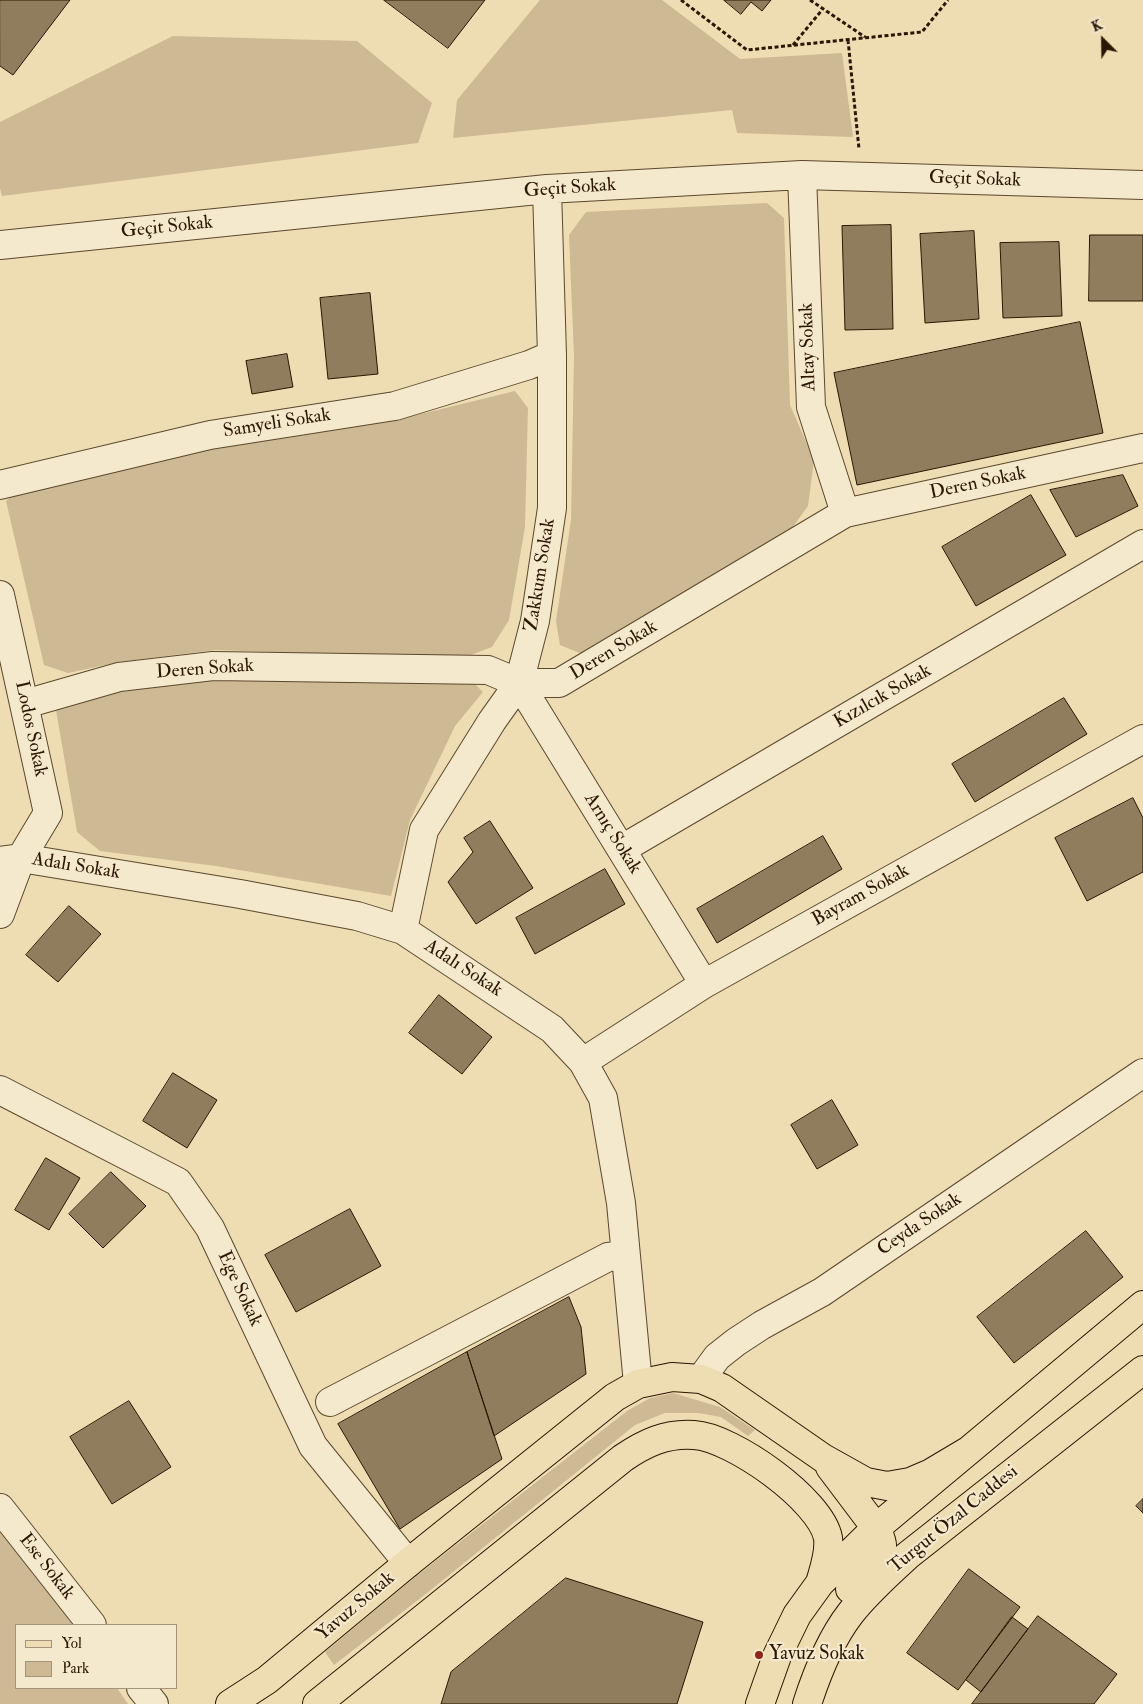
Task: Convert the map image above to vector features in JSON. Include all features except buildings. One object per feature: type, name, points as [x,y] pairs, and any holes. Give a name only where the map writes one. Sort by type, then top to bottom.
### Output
[{"type":"main road","points":[[760,1704],[777,1656],[796,1615],[820,1583],[876,1528],[1143,1305]]},
{"type":"main road","name":"Turgut Özal Caddesi","points":[[807,1704],[831,1644],[850,1614],[907,1556],[1143,1370]]},
{"type":"main road","name":"Yavuz Sokak","points":[[230,1704],[267,1680],[408,1563],[616,1398],[638,1384],[672,1377],[701,1378],[722,1388],[823,1458],[866,1482],[887,1486],[910,1482],[931,1473],[968,1451]]},
{"type":"main road","points":[[317,1704],[543,1522],[645,1443],[673,1435],[696,1435],[717,1440],[740,1451],[793,1490],[822,1521],[828,1539],[827,1560],[820,1583]]},
{"type":"main road","points":[[797,1704],[801,1681],[819,1632],[882,1547],[876,1528],[823,1458]]},
{"type":"main road","points":[[793,1490],[896,1537],[909,1539],[922,1536],[948,1523]]},
{"type":"street","name":"Geçit Sokak","points":[[0,245],[547,189],[802,175],[1143,185]]},
{"type":"street","name":"Altay Sokak","points":[[802,175],[811,407],[846,513]]},
{"type":"street","name":"Zakkum Sokak","points":[[403,930],[424,830],[492,720],[519,684],[535,621],[552,508],[552,355],[547,189]]},
{"type":"street","name":"Samyeli Sokak","points":[[0,486],[210,434],[394,406],[529,365],[552,355]]},
{"type":"street","name":"Deren Sokak","points":[[25,704],[119,677],[213,666],[488,670],[519,684],[559,683],[846,513],[1143,448]]},
{"type":"street","name":"Kızılcık Sokak","points":[[622,849],[1143,544]]},
{"type":"street","name":"Lodos Sokak","points":[[0,595],[48,813],[10,859]]},
{"type":"street","name":"Arnıç Sokak","points":[[519,684],[704,984]]},
{"type":"street","name":"Bayram Sokak","points":[[584,1062],[704,984],[1143,739]]},
{"type":"street","name":"Adalı Sokak","points":[[10,859],[240,894],[357,916],[403,930],[552,1029],[584,1062],[603,1098],[622,1204],[625,1255],[638,1384]]},
{"type":"street","points":[[0,914],[10,859]]},
{"type":"street","name":"Ceyda Sokak","points":[[701,1378],[717,1357],[736,1342],[762,1325],[822,1292],[1143,1073]]},
{"type":"street","name":"Ege Sokak","points":[[0,1090],[178,1182],[210,1228],[312,1446],[408,1563]]},
{"type":"street","points":[[330,1402],[608,1257],[625,1255]]},
{"type":"street","name":"Ese Sokak","points":[[0,1508],[91,1624]]},
{"type":"street","points":[[142,1689],[154,1704]]},
{"type":"path","points":[[681,0],[747,50],[922,32],[948,0]]},
{"type":"path","points":[[810,0],[822,10],[866,38]]},
{"type":"path","points":[[792,45],[822,10]]},
{"type":"path","points":[[848,40],[862,177]]},
{"type":"green space","points":[[540,0],[662,0],[740,59],[842,53],[853,137],[737,133],[732,110],[453,138],[457,100]]},
{"type":"green space","points":[[173,36],[357,41],[432,103],[418,143],[2,196],[0,188],[0,122]]},
{"type":"green space","points":[[767,203],[784,218],[790,405],[814,460],[808,506],[792,528],[582,654],[560,645],[556,621],[571,520],[574,356],[569,235],[586,212]]},
{"type":"green space","points":[[515,391],[528,408],[525,527],[509,620],[492,647],[460,659],[215,650],[119,662],[68,673],[44,665],[6,501],[17,492],[208,448],[388,422]]},
{"type":"green space","points":[[220,676],[472,681],[483,692],[455,726],[410,820],[391,896],[216,866],[100,851],[77,832],[56,710],[126,686]]},
{"type":"green space","points":[[673,1393],[720,1407],[755,1430],[748,1436],[721,1417],[698,1413],[665,1413],[635,1425],[427,1593],[334,1665],[325,1652],[415,1577],[627,1411],[650,1398]]},
{"type":"green space","points":[[0,1521],[72,1624],[15,1624],[15,1689],[118,1689],[128,1704],[0,1704]]},
{"type":"place","name":"Yavuz Sokak","points":[[759,1655]]}]
